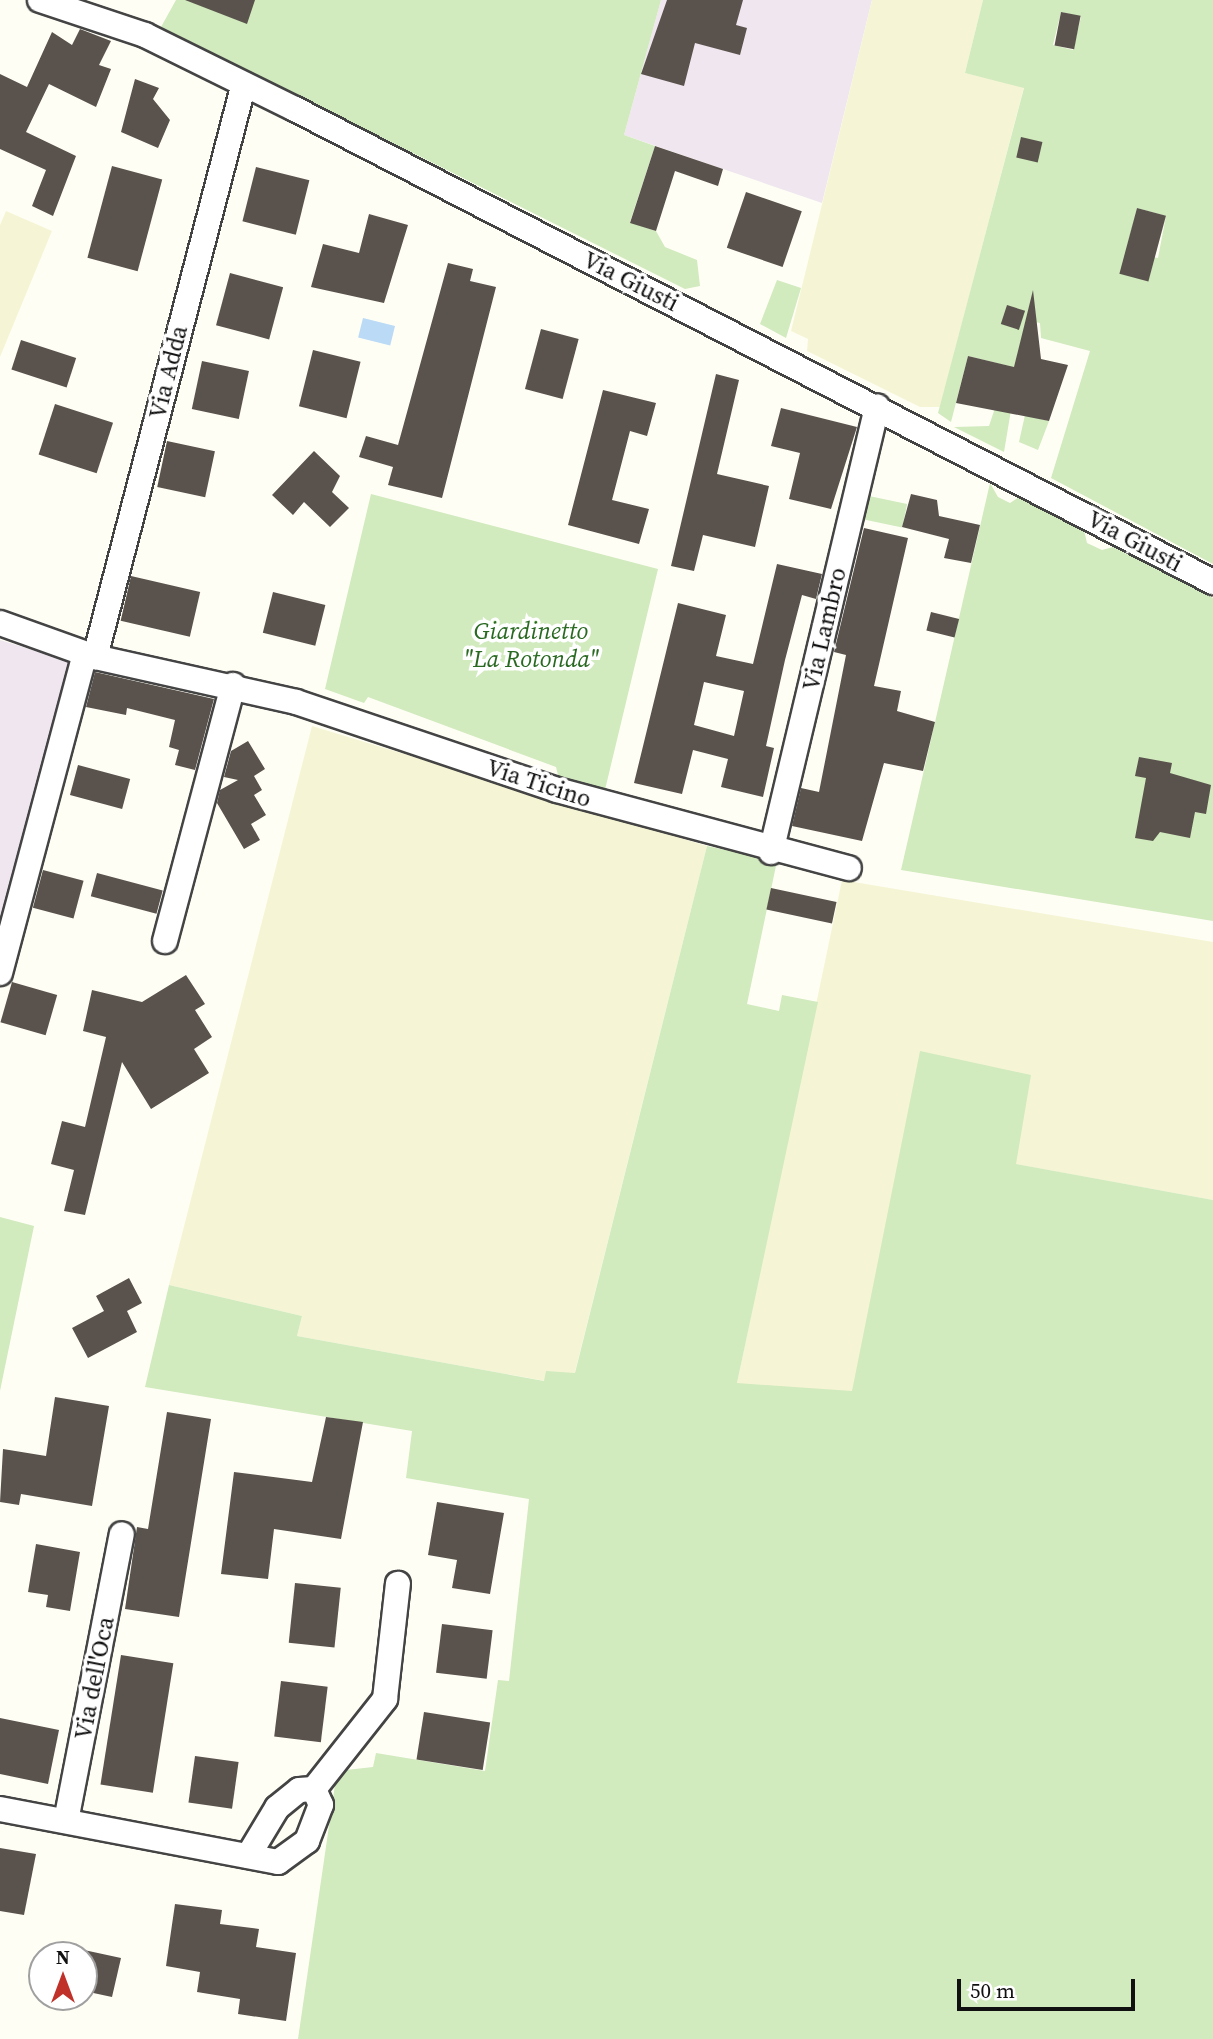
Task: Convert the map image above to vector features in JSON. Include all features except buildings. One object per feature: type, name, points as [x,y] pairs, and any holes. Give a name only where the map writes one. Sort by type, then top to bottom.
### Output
[{"type":"street","name":"Via Giusti","points":[[40,0],[143,35],[877,407],[1213,582]]},
{"type":"street","name":"Via Adda","points":[[0,973],[90,655],[243,87]]},
{"type":"street","name":"Via Lambro","points":[[771,852],[877,407]]},
{"type":"street","name":"Via Ticino","points":[[0,623],[90,655],[233,685],[771,852],[849,868]]},
{"type":"street","points":[[165,942],[233,685]]},
{"type":"street","name":"Via dell'Oca","points":[[66,1821],[122,1534]]},
{"type":"street","points":[[248,1856],[277,1808],[299,1790],[314,1789],[384,1699],[398,1584]]},
{"type":"street","points":[[0,1809],[278,1862],[293,1855],[307,1841],[321,1805],[314,1789]]},
{"type":"shaded area","points":[[661,0],[872,0],[822,203],[624,135]]},
{"type":"shaded area","points":[[0,640],[72,662],[0,919]]},
{"type":"green space","points":[[176,0],[661,0],[624,135],[655,146],[630,222],[656,231],[665,247],[697,260],[700,286],[685,289],[161,27]]},
{"type":"green space","points":[[872,0],[983,0],[965,73],[1024,87],[940,407],[920,407],[807,351],[808,339],[791,331]]},
{"type":"green space","points":[[983,0],[1213,0],[1213,564],[1051,478],[1090,351],[1041,338],[1040,323],[1026,320],[1004,452],[954,427],[989,426],[1009,366],[968,356],[951,422],[938,413],[1024,88],[965,73]],"holes":[[[1061,12],[1081,17],[1073,50],[1053,45]],[[1137,208],[1166,216],[1158,258],[1140,255],[1135,276],[1121,274]]]},
{"type":"green space","points":[[6,211],[52,231],[0,357],[0,225]]},
{"type":"green space","points":[[777,280],[801,288],[786,338],[760,324]]},
{"type":"green space","points":[[1025,415],[1049,421],[1038,450],[1019,442]]},
{"type":"green space","points":[[990,483],[998,497],[1010,503],[1019,497],[1084,530],[1087,543],[1102,550],[1113,547],[1213,598],[1213,921],[901,870]]},
{"type":"green space","name":"Giardinetto \"La Rotonda\"","points":[[371,494],[658,569],[604,794],[559,779],[556,767],[368,697],[364,703],[325,689]]},
{"type":"green space","points":[[869,496],[907,504],[902,528],[864,519]]},
{"type":"green space","points":[[312,726],[707,846],[575,1372],[737,1383],[842,880],[1213,942],[1213,1200],[1015,1164],[920,1051],[1213,2039],[545,1381],[297,1336],[302,1316],[169,1285]]},
{"type":"green space","points":[[707,846],[777,861],[747,1004],[779,1011],[782,995],[818,1002],[737,1383],[852,1391],[920,1051],[1031,1075],[1016,1164],[1213,1200],[1213,2039],[298,2039],[337,1771],[373,1767],[376,1753],[485,1771],[498,1680],[509,1681],[529,1499],[406,1478],[412,1431],[145,1387],[169,1285],[302,1316],[297,1336],[544,1381],[546,1371],[575,1373]]},
{"type":"green space","points":[[0,1217],[34,1226],[0,1391]]},
{"type":"water","points":[[363,318],[395,326],[390,345],[358,337]]}]
